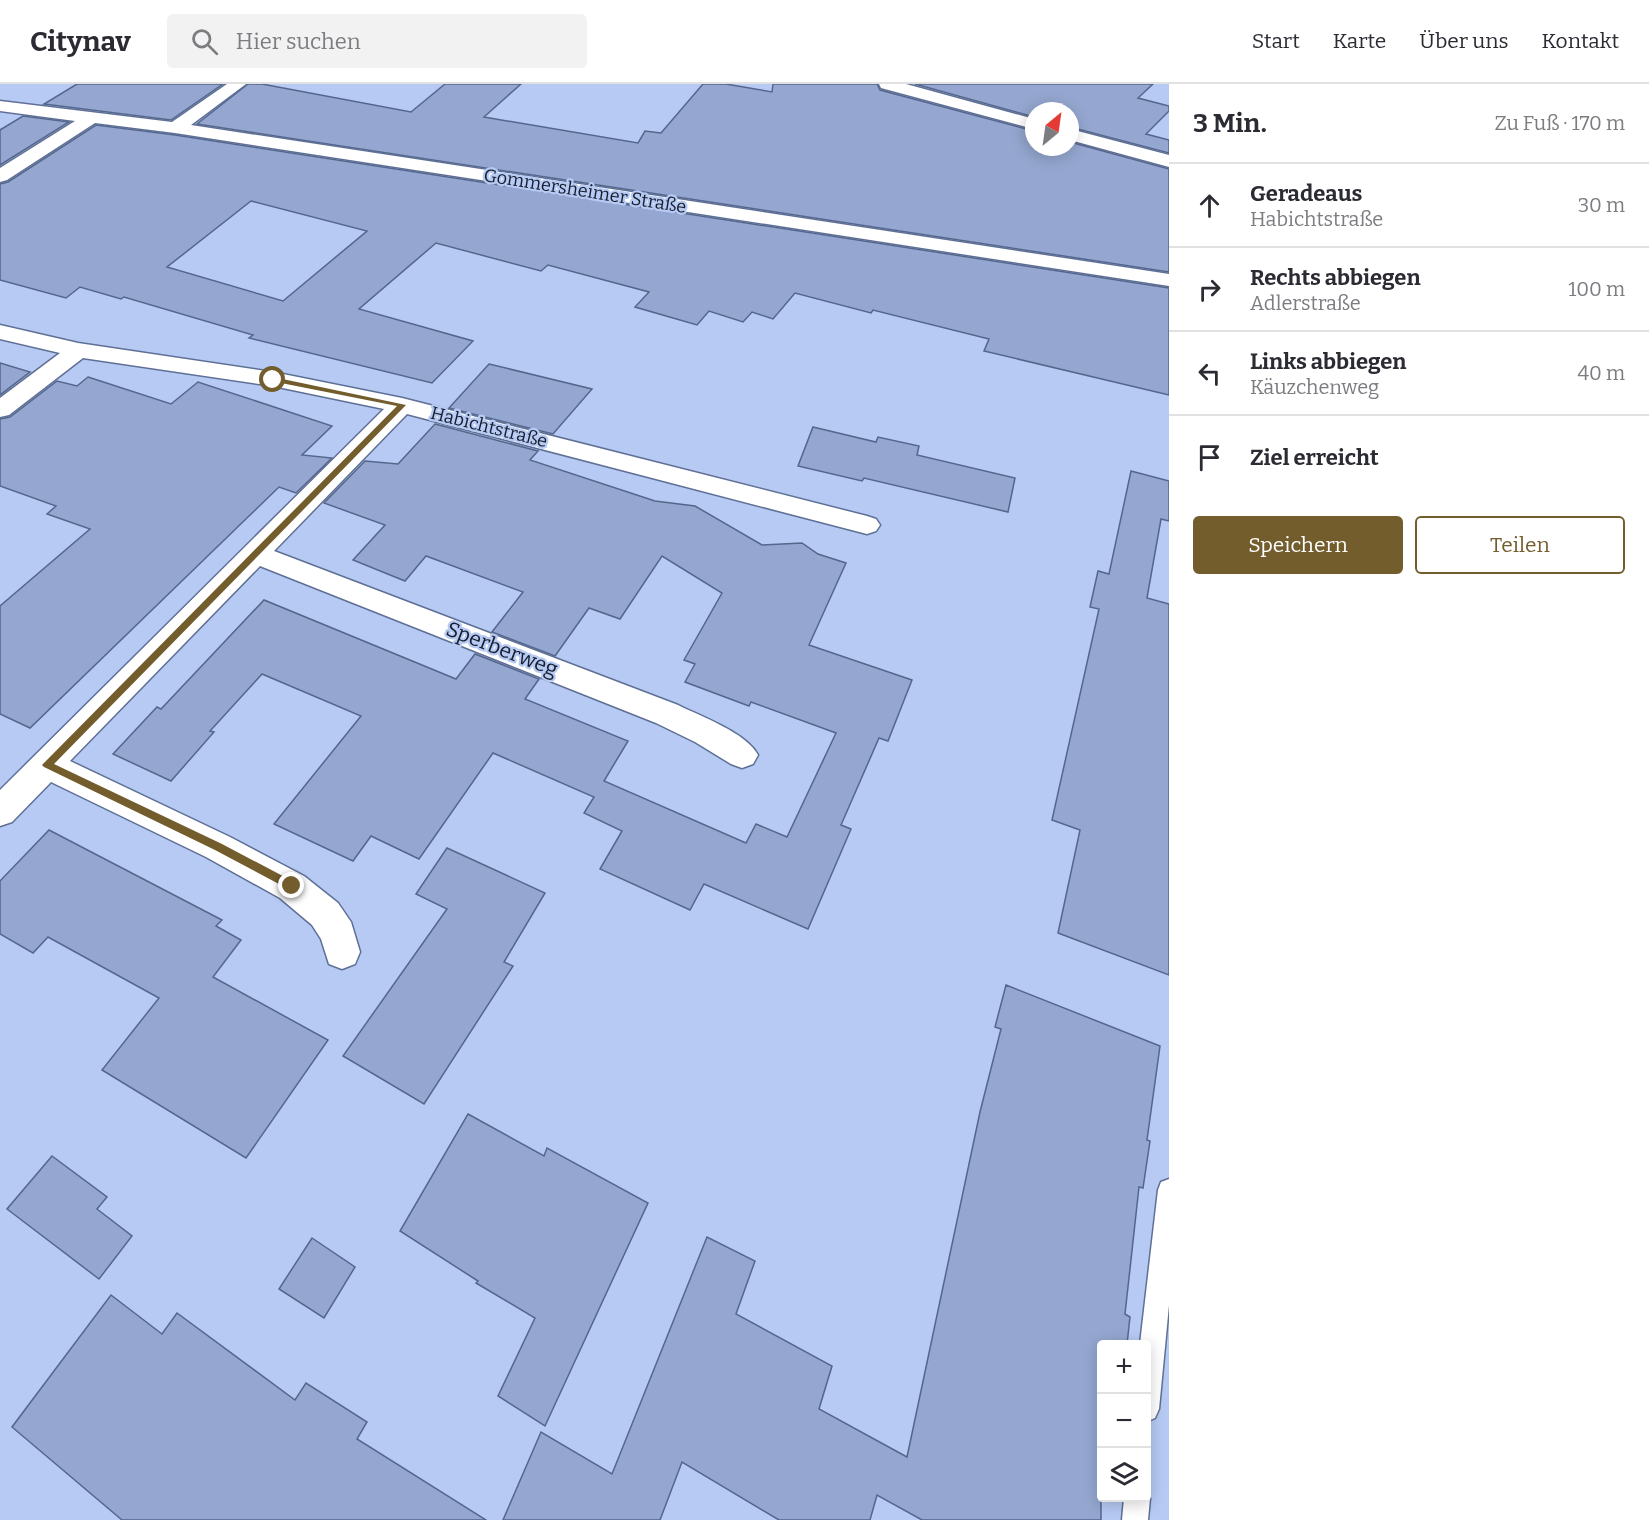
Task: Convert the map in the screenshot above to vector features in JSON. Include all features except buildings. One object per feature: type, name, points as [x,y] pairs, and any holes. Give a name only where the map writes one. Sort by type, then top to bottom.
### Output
[{"type":"street","points":[[176,128],[238,84]]},
{"type":"street","points":[[887,84],[1025,122]]},
{"type":"street","name":"Gommersheimer Straße","points":[[0,106],[176,128],[1169,280]]},
{"type":"street","points":[[0,176],[93,117]]},
{"type":"street","points":[[1079,136],[1169,160]]},
{"type":"street","name":"Habichtstraße","points":[[0,332],[78,350],[273,380],[402,405],[867,525]]},
{"type":"street","points":[[0,410],[78,350]]},
{"type":"street","points":[[0,812],[402,405]]},
{"type":"street","name":"Sperberweg","points":[[256,554],[667,714],[706,733],[742,755]]},
{"type":"street","points":[[47,765],[218,847],[292,886],[326,914],[338,934],[342,952]]},
{"type":"lane","points":[[1148,1394],[1169,1190]]},
{"type":"lane","points":[[1135,1520],[1137,1502]]},
{"type":"route","points":[[273,380],[402,405],[385,425],[47,765],[218,847],[292,886]]}]
